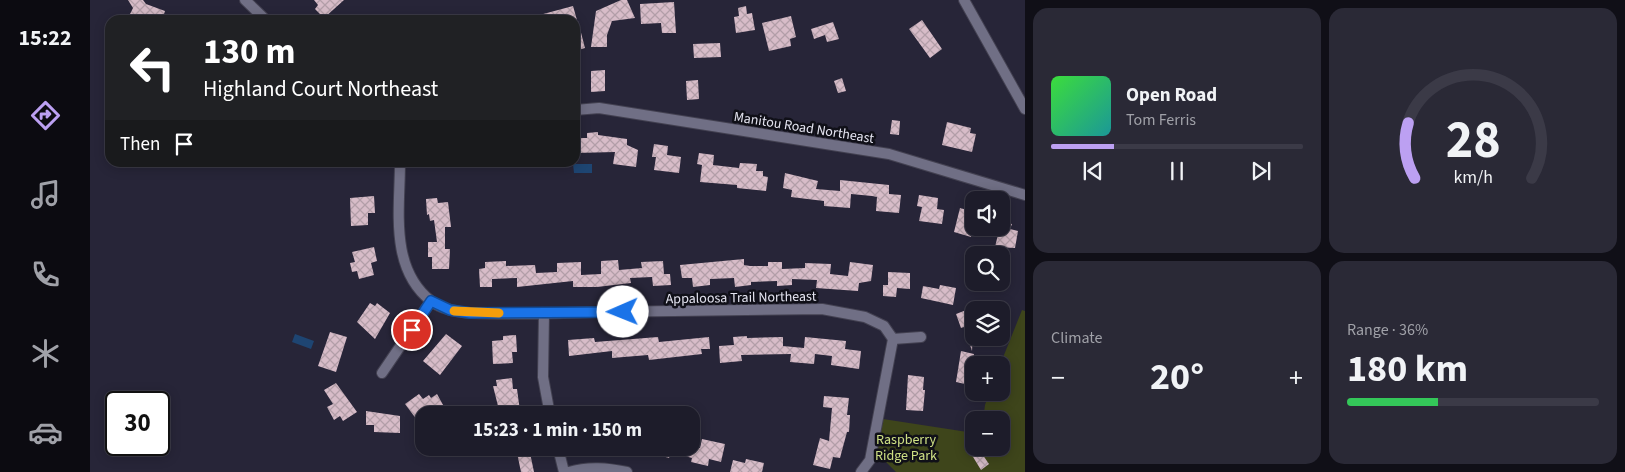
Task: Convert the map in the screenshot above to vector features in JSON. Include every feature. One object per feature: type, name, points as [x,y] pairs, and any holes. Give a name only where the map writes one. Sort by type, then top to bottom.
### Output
[{"type":"street","points":[[245,0],[261,15]]},
{"type":"street","points":[[964,0],[1025,109]]},
{"type":"street","name":"Manitou Road Northeast","points":[[580,110],[599,108],[889,154],[1025,195]]},
{"type":"street","name":"Appaloosa Trail Northeast","points":[[400,167],[401,253],[408,272],[431,301],[450,310],[470,313],[544,313],[822,309],[866,317],[884,326],[893,339]]},
{"type":"street","points":[[382,373],[431,301]]},
{"type":"street","points":[[544,313],[543,377],[548,406]]},
{"type":"street","points":[[861,472],[870,460],[893,339],[921,337]]},
{"type":"street","points":[[560,456],[564,472]]},
{"type":"street","points":[[569,472],[580,469],[602,468],[627,472]]},
{"type":"green space","name":"Raspberry Ridge Park","points":[[1022,310],[1025,311],[1025,472],[896,472],[877,453],[883,419],[965,432],[965,456],[1010,456],[1010,411],[984,411],[986,401],[1010,401],[1010,356],[1004,356],[1008,346],[1010,346],[1010,340]]},
{"type":"water","points":[[580,164],[592,164],[592,173],[574,173],[573,167],[580,167]]},
{"type":"water","points":[[295,334],[314,341],[311,349],[292,342]]},
{"type":"building","points":[[128,0],[143,0],[146,4],[165,11],[164,15],[133,15],[130,14],[133,8]]},
{"type":"building","points":[[314,0],[344,0],[327,15],[321,15],[315,9],[318,5]]},
{"type":"building","points":[[621,0],[627,0],[635,18],[612,21],[607,35],[607,47],[591,47],[596,11]]},
{"type":"building","points":[[674,2],[676,33],[662,33],[661,23],[641,24],[640,4]]},
{"type":"building","points":[[573,6],[576,15],[539,15]]},
{"type":"building","points":[[746,6],[747,14],[752,13],[755,30],[736,33],[734,17],[739,16],[738,8]]},
{"type":"building","points":[[791,16],[796,37],[790,39],[791,46],[769,51],[762,23]]},
{"type":"building","points":[[922,20],[942,49],[930,58],[909,29]]},
{"type":"building","points":[[833,22],[839,39],[827,42],[825,35],[814,39],[811,29]]},
{"type":"building","points":[[580,29],[585,48],[580,50]]},
{"type":"building","points":[[720,43],[721,57],[694,58],[693,44]]},
{"type":"building","points":[[605,70],[605,91],[591,92],[591,71]]},
{"type":"building","points":[[842,78],[846,91],[838,93],[834,81]]},
{"type":"building","points":[[698,80],[699,99],[687,100],[686,81]]},
{"type":"building","points":[[892,120],[900,121],[899,135],[890,134]]},
{"type":"building","points":[[947,122],[971,128],[970,133],[976,134],[972,152],[942,145]]},
{"type":"building","points":[[598,132],[598,135],[627,139],[627,145],[638,150],[636,167],[613,164],[615,152],[580,153],[580,138],[587,138],[587,133]]},
{"type":"building","points":[[654,144],[668,146],[667,155],[681,157],[679,173],[654,170],[656,157],[652,157]]},
{"type":"building","points":[[699,153],[714,155],[713,165],[739,168],[740,163],[757,164],[756,171],[763,171],[763,176],[768,177],[766,191],[737,188],[737,185],[700,182],[702,165],[697,164]]},
{"type":"building","points":[[785,173],[818,181],[816,189],[840,191],[840,180],[889,185],[889,194],[901,195],[899,213],[876,211],[877,197],[872,196],[851,194],[850,208],[824,206],[824,201],[791,197],[792,190],[783,188]]},
{"type":"building","points":[[919,195],[938,198],[937,209],[944,210],[942,224],[919,221],[922,207],[917,206]]},
{"type":"building","points":[[374,196],[375,213],[368,213],[368,225],[351,226],[350,198]]},
{"type":"building","points":[[437,198],[438,203],[448,202],[451,227],[445,227],[445,249],[450,249],[449,269],[432,269],[432,257],[428,257],[428,242],[437,242],[434,220],[430,221],[429,214],[427,215],[426,199]]},
{"type":"building","points":[[960,208],[965,209],[965,235],[954,232]]},
{"type":"building","points":[[1010,229],[1018,231],[1015,248],[995,246],[998,236],[1010,236]]},
{"type":"building","points":[[374,247],[377,261],[371,263],[374,275],[359,279],[357,271],[352,272],[350,263],[355,262],[352,252]]},
{"type":"building","points":[[744,259],[744,265],[750,266],[768,266],[768,262],[782,262],[782,269],[805,268],[805,263],[831,264],[830,274],[848,276],[850,262],[873,265],[871,281],[859,283],[858,291],[816,288],[817,280],[792,279],[792,285],[777,286],[777,281],[751,282],[751,285],[735,287],[734,278],[710,279],[710,285],[693,287],[692,278],[682,278],[680,265]]},
{"type":"building","points":[[618,260],[619,270],[642,268],[641,262],[663,261],[664,274],[670,274],[671,285],[653,286],[652,277],[630,278],[631,283],[597,287],[573,287],[573,281],[517,287],[517,278],[492,279],[492,287],[480,287],[479,269],[485,268],[485,262],[506,261],[506,266],[535,265],[536,273],[557,272],[557,263],[581,262],[581,275],[601,274],[601,261]]},
{"type":"building","points":[[888,272],[910,273],[910,289],[897,288],[896,297],[883,296],[883,285],[888,285]]},
{"type":"building","points":[[940,285],[956,288],[953,305],[921,298],[923,286],[939,289]]},
{"type":"building","points":[[370,303],[375,306],[377,303],[390,313],[375,339],[357,322]]},
{"type":"building","points":[[965,311],[965,330],[964,327],[961,328],[956,314]]},
{"type":"building","points":[[330,332],[347,337],[336,372],[318,366]]},
{"type":"building","points":[[446,334],[462,346],[440,375],[423,361]]},
{"type":"building","points":[[516,335],[517,352],[512,352],[513,363],[493,364],[492,341],[503,340],[503,336]]},
{"type":"building","points":[[747,336],[747,338],[783,337],[783,346],[804,348],[805,337],[846,341],[845,349],[861,351],[859,369],[831,365],[832,356],[815,354],[814,364],[790,362],[791,354],[741,355],[742,361],[720,363],[719,346],[734,345],[733,337]]},
{"type":"building","points":[[658,337],[659,342],[709,337],[710,349],[701,349],[702,354],[649,360],[648,355],[612,358],[612,351],[569,356],[568,340],[594,338],[595,342]]},
{"type":"building","points":[[961,351],[974,354],[974,356],[965,356],[965,384],[956,382]]},
{"type":"building","points":[[908,375],[924,377],[923,411],[906,410]]},
{"type":"building","points":[[512,378],[513,389],[517,389],[519,406],[498,406],[493,386],[497,386],[496,380]]},
{"type":"building","points":[[336,383],[357,412],[343,421],[340,416],[334,420],[327,407],[333,404],[324,390]]},
{"type":"building","points":[[419,394],[423,399],[429,395],[431,398],[437,394],[444,406],[415,406],[415,417],[405,404]]},
{"type":"building","points":[[824,396],[849,398],[847,415],[850,415],[849,432],[847,432],[840,458],[833,457],[830,469],[813,465],[820,438],[829,441],[832,408],[823,407]]},
{"type":"building","points":[[366,411],[400,416],[400,433],[374,432],[374,425],[366,425]]},
{"type":"building","points":[[702,439],[725,444],[721,462],[709,459],[708,466],[691,462],[692,458],[685,456],[700,456]]},
{"type":"building","points":[[518,456],[531,456],[534,472],[521,472]]},
{"type":"building","points":[[972,456],[984,456],[989,464],[981,470]]},
{"type":"building","points":[[746,459],[764,463],[762,472],[730,472],[733,460],[745,463]]},
{"type":"slow traffic","points":[[454,311],[499,313]]},
{"type":"route","points":[[412,330],[431,301],[450,310],[470,313],[623,312]]}]
